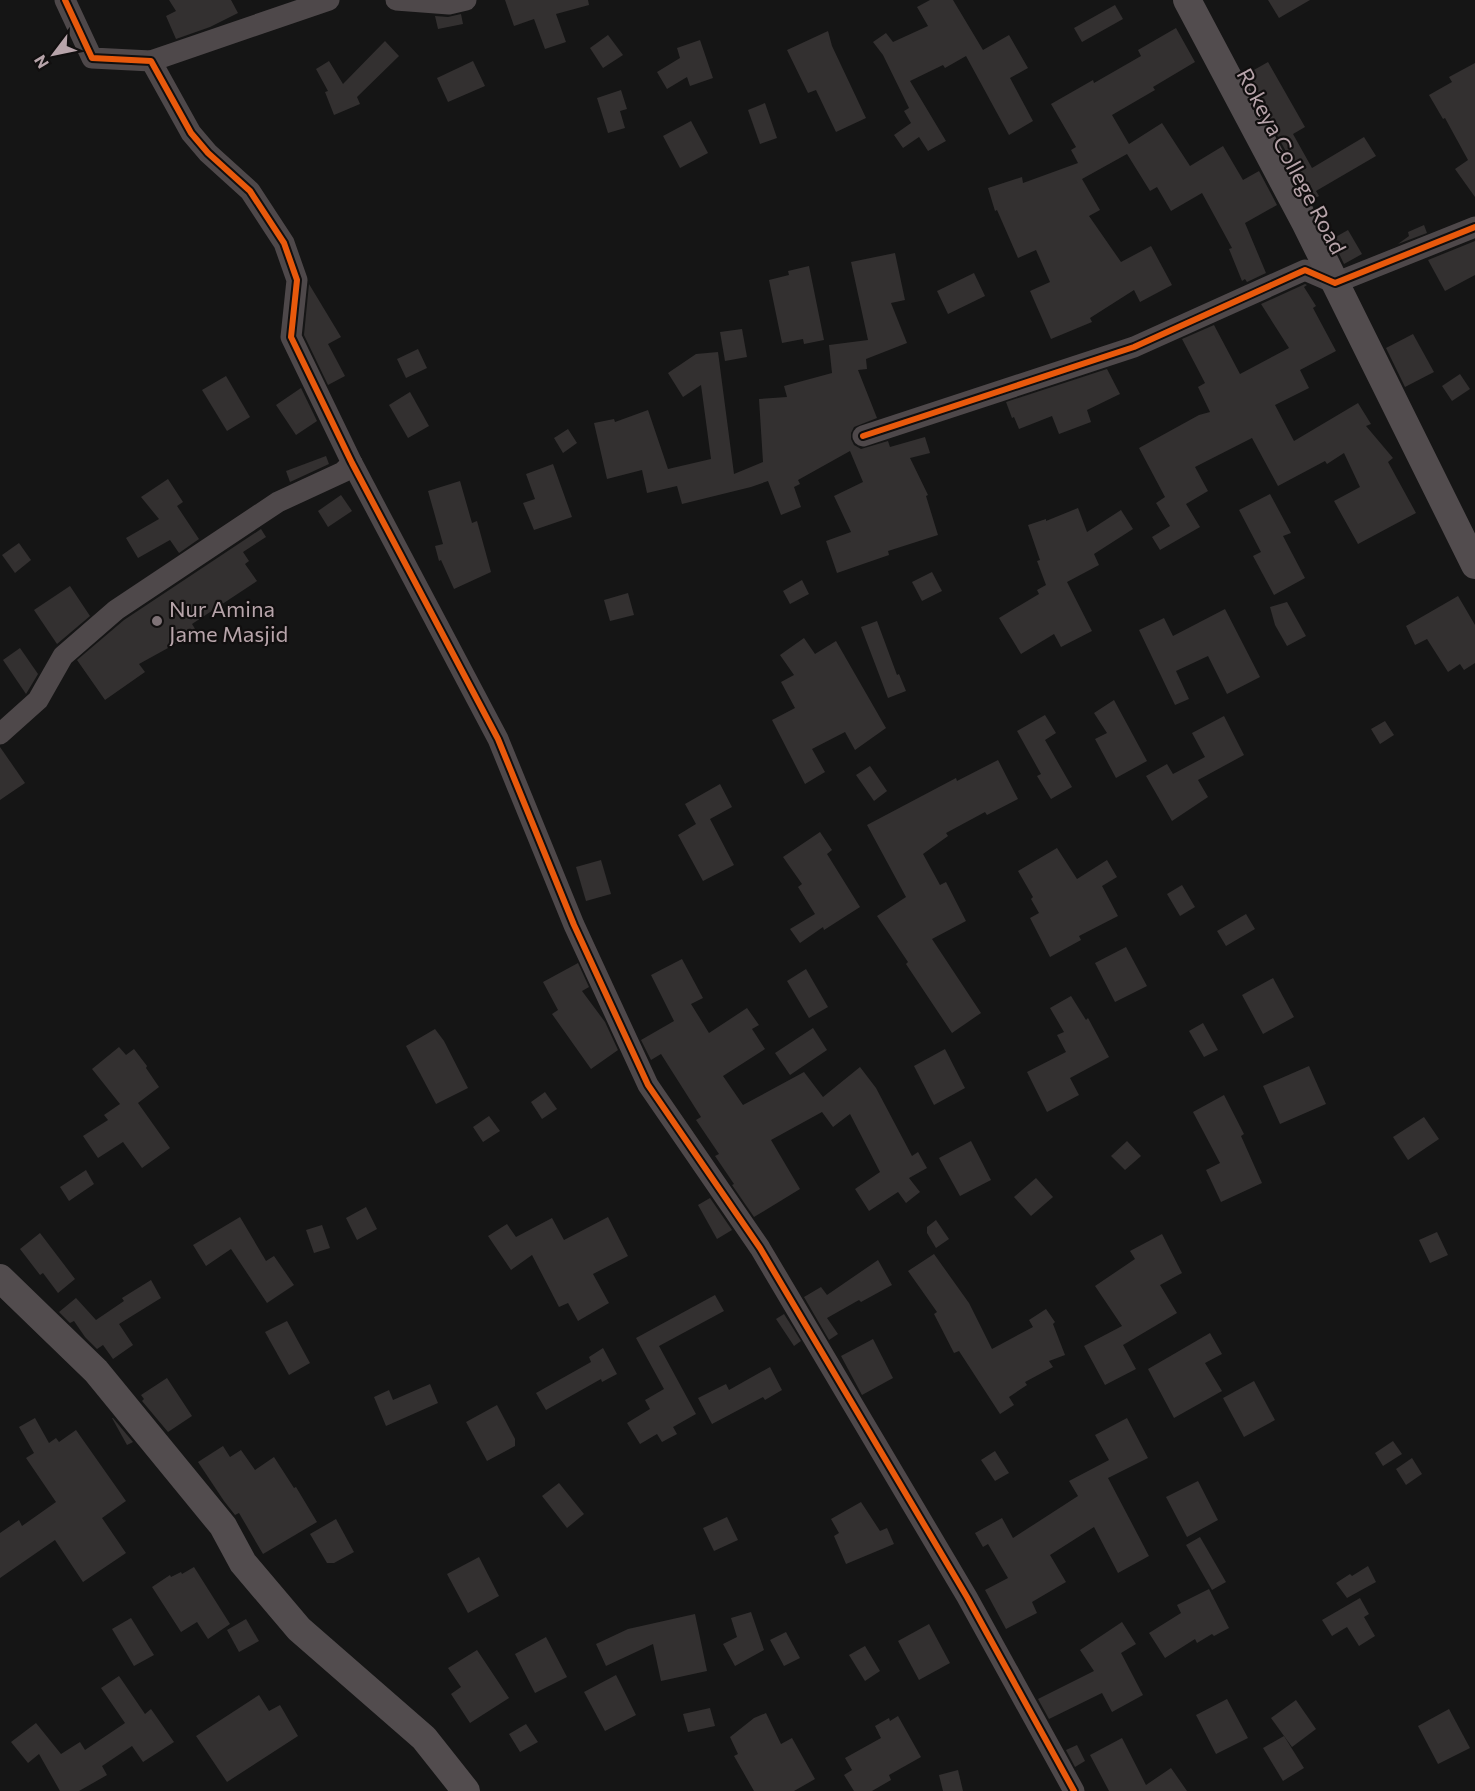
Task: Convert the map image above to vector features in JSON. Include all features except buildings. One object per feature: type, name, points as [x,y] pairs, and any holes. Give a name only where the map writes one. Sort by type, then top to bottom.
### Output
[{"type":"main road","name":"Rokeya College Road","points":[[1186,0],[1306,224],[1475,565]]},
{"type":"main road","points":[[0,1278],[96,1371],[223,1526],[243,1563],[299,1629],[424,1738],[466,1791]]},
{"type":"street","points":[[65,0],[92,58],[151,61],[329,0]]},
{"type":"street","points":[[396,0],[449,4],[466,0]]},
{"type":"street","points":[[151,61],[191,133],[208,153],[250,191],[284,243],[297,280],[291,337],[352,463],[498,739],[574,925],[648,1085],[760,1248],[968,1596],[1074,1791]]},
{"type":"street","points":[[863,436],[1134,347],[1305,270],[1335,283],[1475,227]]},
{"type":"street","points":[[0,734],[38,700],[63,656],[116,610],[278,502],[343,472],[352,463]]},
{"type":"cycle path","points":[[65,0],[92,58],[151,61],[191,133],[208,153],[250,191],[284,243],[297,280],[291,337],[352,463],[498,739],[574,925],[648,1085],[760,1248],[967,1597],[1074,1791]]},
{"type":"cycle path","points":[[863,436],[1134,347],[1305,270],[1335,283],[1475,227]]},
{"type":"place","name":"Nur Amina Jame Masjid","points":[[157,621]]}]
